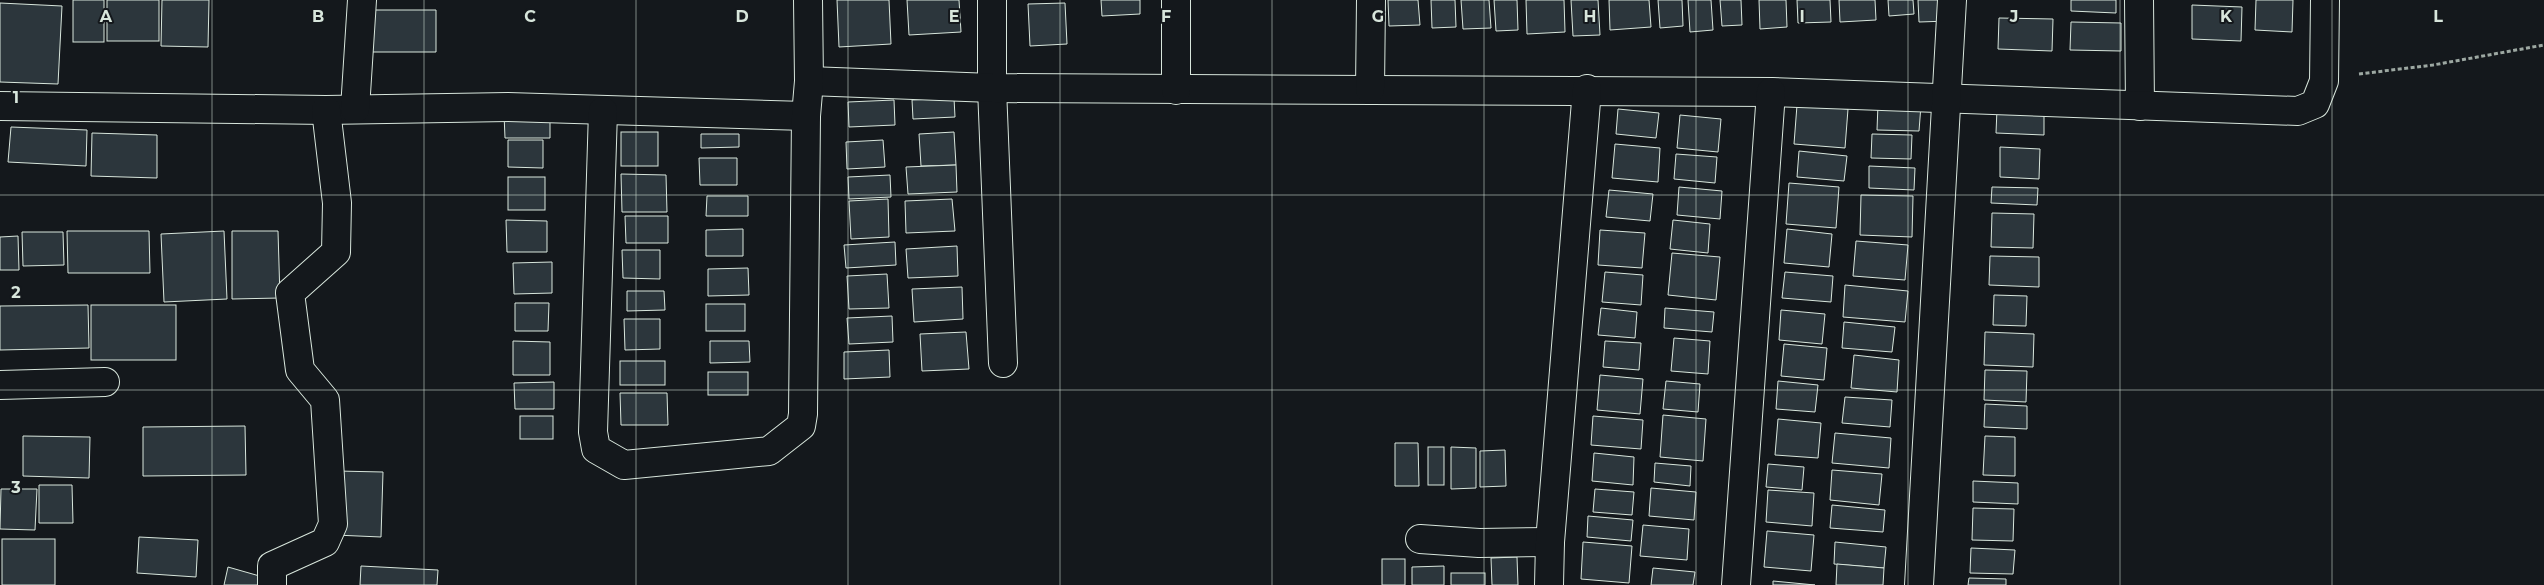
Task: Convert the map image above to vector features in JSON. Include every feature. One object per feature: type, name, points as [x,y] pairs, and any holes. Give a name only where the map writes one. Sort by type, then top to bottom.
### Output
[{"type":"street","points":[[355,109],[362,0]]},
{"type":"street","points":[[603,111],[593,432],[596,449],[624,465],[769,451],[800,426],[803,414],[806,116],[809,80],[808,0]]},
{"type":"street","points":[[992,0],[992,88],[1003,363]]},
{"type":"street","points":[[1176,0],[1176,90]]},
{"type":"street","points":[[1370,89],[1371,0]]},
{"type":"street","points":[[1919,585],[1948,98],[1952,0]]},
{"type":"street","points":[[2139,0],[2140,106]]},
{"type":"street","points":[[809,80],[992,88],[1771,92],[2298,111],[2315,104],[2324,81],[2325,0]]},
{"type":"street","points":[[1550,585],[1550,542],[1587,90]]},
{"type":"street","points":[[1736,585],[1771,92]]},
{"type":"street","points":[[0,106],[326,110],[508,107],[806,116]]},
{"type":"street","points":[[272,585],[272,566],[325,542],[332,524],[326,400],[300,370],[290,293],[336,252],[338,203],[326,110]]},
{"type":"street","points":[[0,384],[105,382]]},
{"type":"street","points":[[1420,539],[1479,543],[1550,542]]},
{"type":"path","points":[[2324,81],[2433,65],[2544,45]]},
{"type":"building","points":[[73,0],[104,0],[104,42],[73,42]]},
{"type":"building","points":[[107,0],[159,0],[159,41],[107,41]]},
{"type":"building","points":[[162,0],[209,0],[208,47],[161,46]]},
{"type":"building","points":[[837,0],[889,0],[891,44],[839,47]]},
{"type":"building","points":[[907,0],[959,0],[961,32],[909,35]]},
{"type":"building","points":[[1101,0],[1140,0],[1140,14],[1102,16]]},
{"type":"building","points":[[1388,0],[1418,0],[1420,25],[1389,26]]},
{"type":"building","points":[[1431,0],[1455,0],[1456,27],[1432,28]]},
{"type":"building","points":[[1461,0],[1489,0],[1491,28],[1463,29]]},
{"type":"building","points":[[1494,0],[1517,0],[1518,30],[1496,31]]},
{"type":"building","points":[[1526,0],[1564,0],[1565,32],[1527,34]]},
{"type":"building","points":[[1571,0],[1598,0],[1600,35],[1573,36]]},
{"type":"building","points":[[1609,0],[1649,0],[1651,27],[1610,30]]},
{"type":"building","points":[[1658,0],[1682,0],[1683,26],[1660,28]]},
{"type":"building","points":[[1688,0],[1711,0],[1713,30],[1690,32]]},
{"type":"building","points":[[1720,0],[1741,0],[1742,25],[1722,26]]},
{"type":"building","points":[[1759,0],[1786,0],[1787,27],[1760,29]]},
{"type":"building","points":[[1797,0],[1830,0],[1831,22],[1798,23]]},
{"type":"building","points":[[1839,0],[1875,0],[1876,20],[1840,22]]},
{"type":"building","points":[[1888,0],[1913,0],[1914,14],[1889,16]]},
{"type":"building","points":[[1918,0],[1948,0],[1949,21],[1919,22]]},
{"type":"building","points":[[2071,0],[2116,0],[2116,13],[2071,11]]},
{"type":"building","points":[[2256,0],[2293,0],[2292,32],[2255,30]]},
{"type":"building","points":[[0,3],[62,6],[58,84],[0,82]]},
{"type":"building","points":[[1065,3],[1067,44],[1030,46],[1028,4]]},
{"type":"building","points":[[2192,5],[2242,7],[2241,41],[2192,39]]},
{"type":"building","points":[[370,10],[436,10],[436,52],[369,52]]},
{"type":"building","points":[[1999,18],[2053,19],[2052,51],[1998,49]]},
{"type":"building","points":[[2071,22],[2121,23],[2121,51],[2070,50]]},
{"type":"building","points":[[954,98],[955,117],[913,119],[912,100]]},
{"type":"building","points":[[894,100],[895,125],[849,127],[848,102]]},
{"type":"building","points":[[1878,104],[1921,105],[1919,131],[1877,130]]},
{"type":"building","points":[[1797,105],[1848,109],[1845,148],[1794,144]]},
{"type":"building","points":[[1618,109],[1659,113],[1656,138],[1616,134]]},
{"type":"building","points":[[1997,109],[2044,111],[2044,135],[1996,133]]},
{"type":"building","points":[[504,114],[550,114],[550,138],[505,138]]},
{"type":"building","points":[[1680,115],[1721,119],[1718,152],[1677,148]]},
{"type":"building","points":[[11,127],[87,130],[86,166],[8,162]]},
{"type":"building","points":[[621,132],[658,132],[658,166],[621,166]]},
{"type":"building","points":[[954,132],[956,165],[921,166],[919,134]]},
{"type":"building","points":[[92,133],[157,135],[157,178],[91,176]]},
{"type":"building","points":[[701,134],[739,134],[739,147],[701,148]]},
{"type":"building","points":[[1872,134],[1912,135],[1911,159],[1871,158]]},
{"type":"building","points":[[508,140],[543,140],[543,168],[508,167]]},
{"type":"building","points":[[883,140],[885,167],[847,169],[846,142]]},
{"type":"building","points":[[1615,144],[1660,148],[1658,182],[1612,178]]},
{"type":"building","points":[[2000,147],[2040,149],[2039,179],[2000,177]]},
{"type":"building","points":[[1799,151],[1847,156],[1844,181],[1797,177]]},
{"type":"building","points":[[1676,154],[1717,157],[1715,183],[1674,179]]},
{"type":"building","points":[[699,158],[737,158],[737,185],[700,185]]},
{"type":"building","points":[[956,165],[957,192],[908,194],[906,167]]},
{"type":"building","points":[[1869,166],[1915,168],[1914,190],[1869,188]]},
{"type":"building","points":[[621,174],[666,175],[667,212],[622,212]]},
{"type":"building","points":[[890,175],[891,197],[849,199],[848,177]]},
{"type":"building","points":[[508,177],[545,177],[545,210],[508,210]]},
{"type":"building","points":[[1789,183],[1839,187],[1836,228],[1786,224]]},
{"type":"building","points":[[1679,187],[1722,191],[1720,219],[1677,215]]},
{"type":"building","points":[[1992,187],[2038,188],[2037,205],[1991,203]]},
{"type":"building","points":[[1609,190],[1653,194],[1650,221],[1606,217]]},
{"type":"building","points":[[1861,195],[1913,196],[1912,237],[1860,235]]},
{"type":"building","points":[[707,196],[748,196],[748,216],[706,216]]},
{"type":"building","points":[[888,199],[889,237],[851,239],[849,201]]},
{"type":"building","points":[[952,199],[955,231],[906,233],[905,201]]},
{"type":"building","points":[[1992,213],[2034,214],[2033,248],[1991,247]]},
{"type":"building","points":[[625,216],[668,216],[668,243],[626,243]]},
{"type":"building","points":[[506,220],[547,221],[547,252],[507,252]]},
{"type":"building","points":[[1673,220],[1710,224],[1708,253],[1670,249]]},
{"type":"building","points":[[743,229],[743,256],[706,256],[706,230]]},
{"type":"building","points":[[1787,229],[1832,234],[1829,267],[1784,263]]},
{"type":"building","points":[[1600,230],[1645,233],[1642,268],[1598,265]]},
{"type":"building","points":[[67,231],[149,231],[150,273],[68,273]]},
{"type":"building","points":[[224,231],[227,299],[164,302],[161,234]]},
{"type":"building","points":[[232,231],[278,231],[280,298],[232,299]]},
{"type":"building","points":[[22,232],[63,232],[64,265],[23,266]]},
{"type":"building","points":[[18,236],[19,270],[0,270],[0,237]]},
{"type":"building","points":[[1856,241],[1908,245],[1905,280],[1853,276]]},
{"type":"building","points":[[895,242],[896,265],[846,268],[844,245]]},
{"type":"building","points":[[957,246],[958,276],[908,278],[906,249]]},
{"type":"building","points":[[622,250],[660,250],[660,279],[623,278]]},
{"type":"building","points":[[1672,253],[1720,257],[1716,300],[1668,295]]},
{"type":"building","points":[[1990,256],[2039,257],[2039,287],[1989,285]]},
{"type":"building","points":[[552,262],[552,293],[514,294],[513,263]]},
{"type":"building","points":[[748,268],[749,295],[708,296],[708,269]]},
{"type":"building","points":[[1605,272],[1643,275],[1641,305],[1602,302]]},
{"type":"building","points":[[1785,272],[1833,276],[1831,302],[1782,298]]},
{"type":"building","points":[[887,274],[889,308],[849,309],[847,276]]},
{"type":"building","points":[[1845,285],[1908,291],[1905,322],[1843,317]]},
{"type":"building","points":[[962,287],[963,319],[914,322],[912,289]]},
{"type":"building","points":[[627,291],[664,291],[665,310],[627,311]]},
{"type":"building","points":[[1994,295],[2027,296],[2026,326],[1993,325]]},
{"type":"building","points":[[515,303],[549,303],[548,331],[515,331]]},
{"type":"building","points":[[706,304],[745,304],[745,331],[706,331]]},
{"type":"building","points":[[88,305],[89,348],[0,350],[0,306]]},
{"type":"building","points":[[91,305],[176,305],[176,360],[91,360]]},
{"type":"building","points":[[1601,308],[1637,312],[1635,338],[1598,335]]},
{"type":"building","points":[[1665,308],[1714,312],[1712,332],[1664,328]]},
{"type":"building","points":[[1781,310],[1825,314],[1822,344],[1779,340]]},
{"type":"building","points":[[892,316],[893,342],[849,344],[847,318]]},
{"type":"building","points":[[624,319],[660,319],[660,349],[625,350]]},
{"type":"building","points":[[1844,322],[1895,327],[1892,352],[1842,348]]},
{"type":"building","points":[[966,332],[969,369],[922,371],[920,334]]},
{"type":"building","points":[[1985,332],[2034,334],[2033,367],[1984,365]]},
{"type":"building","points":[[1674,338],[1710,341],[1708,374],[1671,371]]},
{"type":"building","points":[[513,341],[550,342],[550,375],[513,375]]},
{"type":"building","points":[[710,341],[749,341],[750,362],[710,363]]},
{"type":"building","points":[[1605,341],[1641,343],[1639,370],[1603,367]]},
{"type":"building","points":[[1784,344],[1827,348],[1824,380],[1781,376]]},
{"type":"building","points":[[889,350],[890,377],[844,379],[844,352]]},
{"type":"building","points":[[1854,355],[1899,360],[1897,392],[1851,388]]},
{"type":"building","points":[[620,361],[665,361],[665,385],[620,385]]},
{"type":"building","points":[[1985,370],[2027,371],[2026,402],[1984,400]]},
{"type":"building","points":[[708,372],[748,372],[748,395],[708,395]]},
{"type":"building","points":[[1600,375],[1643,379],[1640,414],[1597,410]]},
{"type":"building","points":[[1666,381],[1700,384],[1698,412],[1663,409]]},
{"type":"building","points":[[1778,381],[1818,385],[1815,412],[1776,409]]},
{"type":"building","points":[[554,382],[554,409],[515,409],[514,383]]},
{"type":"building","points":[[620,393],[667,393],[668,425],[621,425]]},
{"type":"building","points":[[1845,397],[1892,400],[1890,427],[1842,423]]},
{"type":"building","points":[[1985,404],[2027,406],[2027,429],[1984,427]]},
{"type":"building","points":[[1663,415],[1706,419],[1703,461],[1660,457]]},
{"type":"building","points":[[520,416],[553,416],[553,439],[520,439]]},
{"type":"building","points":[[1593,416],[1643,420],[1641,449],[1591,445]]},
{"type":"building","points":[[1778,419],[1821,423],[1818,458],[1775,455]]},
{"type":"building","points":[[245,426],[246,475],[143,476],[143,427]]},
{"type":"building","points":[[1835,433],[1891,438],[1889,468],[1832,463]]},
{"type":"building","points":[[23,436],[90,437],[89,478],[23,476]]},
{"type":"building","points":[[1985,436],[2015,437],[2015,476],[1983,475]]},
{"type":"building","points":[[1395,443],[1418,443],[1419,486],[1395,486]]},
{"type":"building","points":[[1428,447],[1444,447],[1444,485],[1428,485]]},
{"type":"building","points":[[1451,447],[1476,448],[1476,488],[1451,489]]},
{"type":"building","points":[[1505,450],[1506,486],[1480,487],[1480,451]]},
{"type":"building","points":[[1594,453],[1634,457],[1633,485],[1592,481]]},
{"type":"building","points":[[1655,463],[1691,466],[1690,486],[1654,482]]},
{"type":"building","points":[[1768,464],[1804,467],[1802,490],[1766,487]]},
{"type":"building","points":[[1832,470],[1882,474],[1879,505],[1830,500]]},
{"type":"building","points":[[337,471],[383,472],[381,537],[335,535]]},
{"type":"building","points":[[1973,481],[2018,483],[2018,504],[1973,502]]},
{"type":"building","points":[[39,485],[72,485],[73,523],[39,523]]},
{"type":"building","points":[[1651,488],[1696,492],[1694,520],[1649,516]]},
{"type":"building","points":[[1,489],[37,489],[35,530],[0,529]]},
{"type":"building","points":[[1595,489],[1634,492],[1632,515],[1593,512]]},
{"type":"building","points":[[1768,490],[1814,493],[1812,526],[1766,522]]},
{"type":"building","points":[[1832,505],[1885,510],[1883,532],[1830,528]]},
{"type":"building","points":[[1973,508],[2014,509],[2013,541],[1972,540]]},
{"type":"building","points":[[1588,516],[1633,520],[1631,541],[1587,537]]},
{"type":"building","points":[[1643,525],[1689,529],[1687,560],[1640,556]]},
{"type":"building","points":[[1767,531],[1814,535],[1811,571],[1764,567]]},
{"type":"building","points":[[139,537],[198,540],[196,577],[137,573]]},
{"type":"building","points":[[2,539],[55,539],[55,585],[2,585]]},
{"type":"building","points":[[1583,542],[1632,546],[1629,583],[1581,579]]},
{"type":"building","points":[[1835,542],[1886,547],[1884,568],[1834,564]]},
{"type":"building","points":[[1971,548],[2015,550],[2013,574],[1970,573]]},
{"type":"building","points":[[1517,557],[1518,585],[1492,585],[1491,558]]},
{"type":"building","points":[[1382,559],[1405,559],[1405,585],[1382,585]]},
{"type":"building","points":[[1837,564],[1884,568],[1883,585],[1836,585]]},
{"type":"building","points":[[361,566],[438,570],[437,585],[360,585]]},
{"type":"building","points":[[1444,566],[1444,585],[1412,585],[1412,567]]},
{"type":"building","points":[[228,567],[270,579],[269,585],[224,585]]},
{"type":"building","points":[[1653,568],[1695,572],[1693,585],[1651,585]]},
{"type":"building","points":[[1451,573],[1485,573],[1485,585],[1451,585]]},
{"type":"building","points":[[1969,578],[2006,579],[2006,585],[1968,585]]},
{"type":"building","points":[[1773,581],[1815,585],[1773,585]]}]
